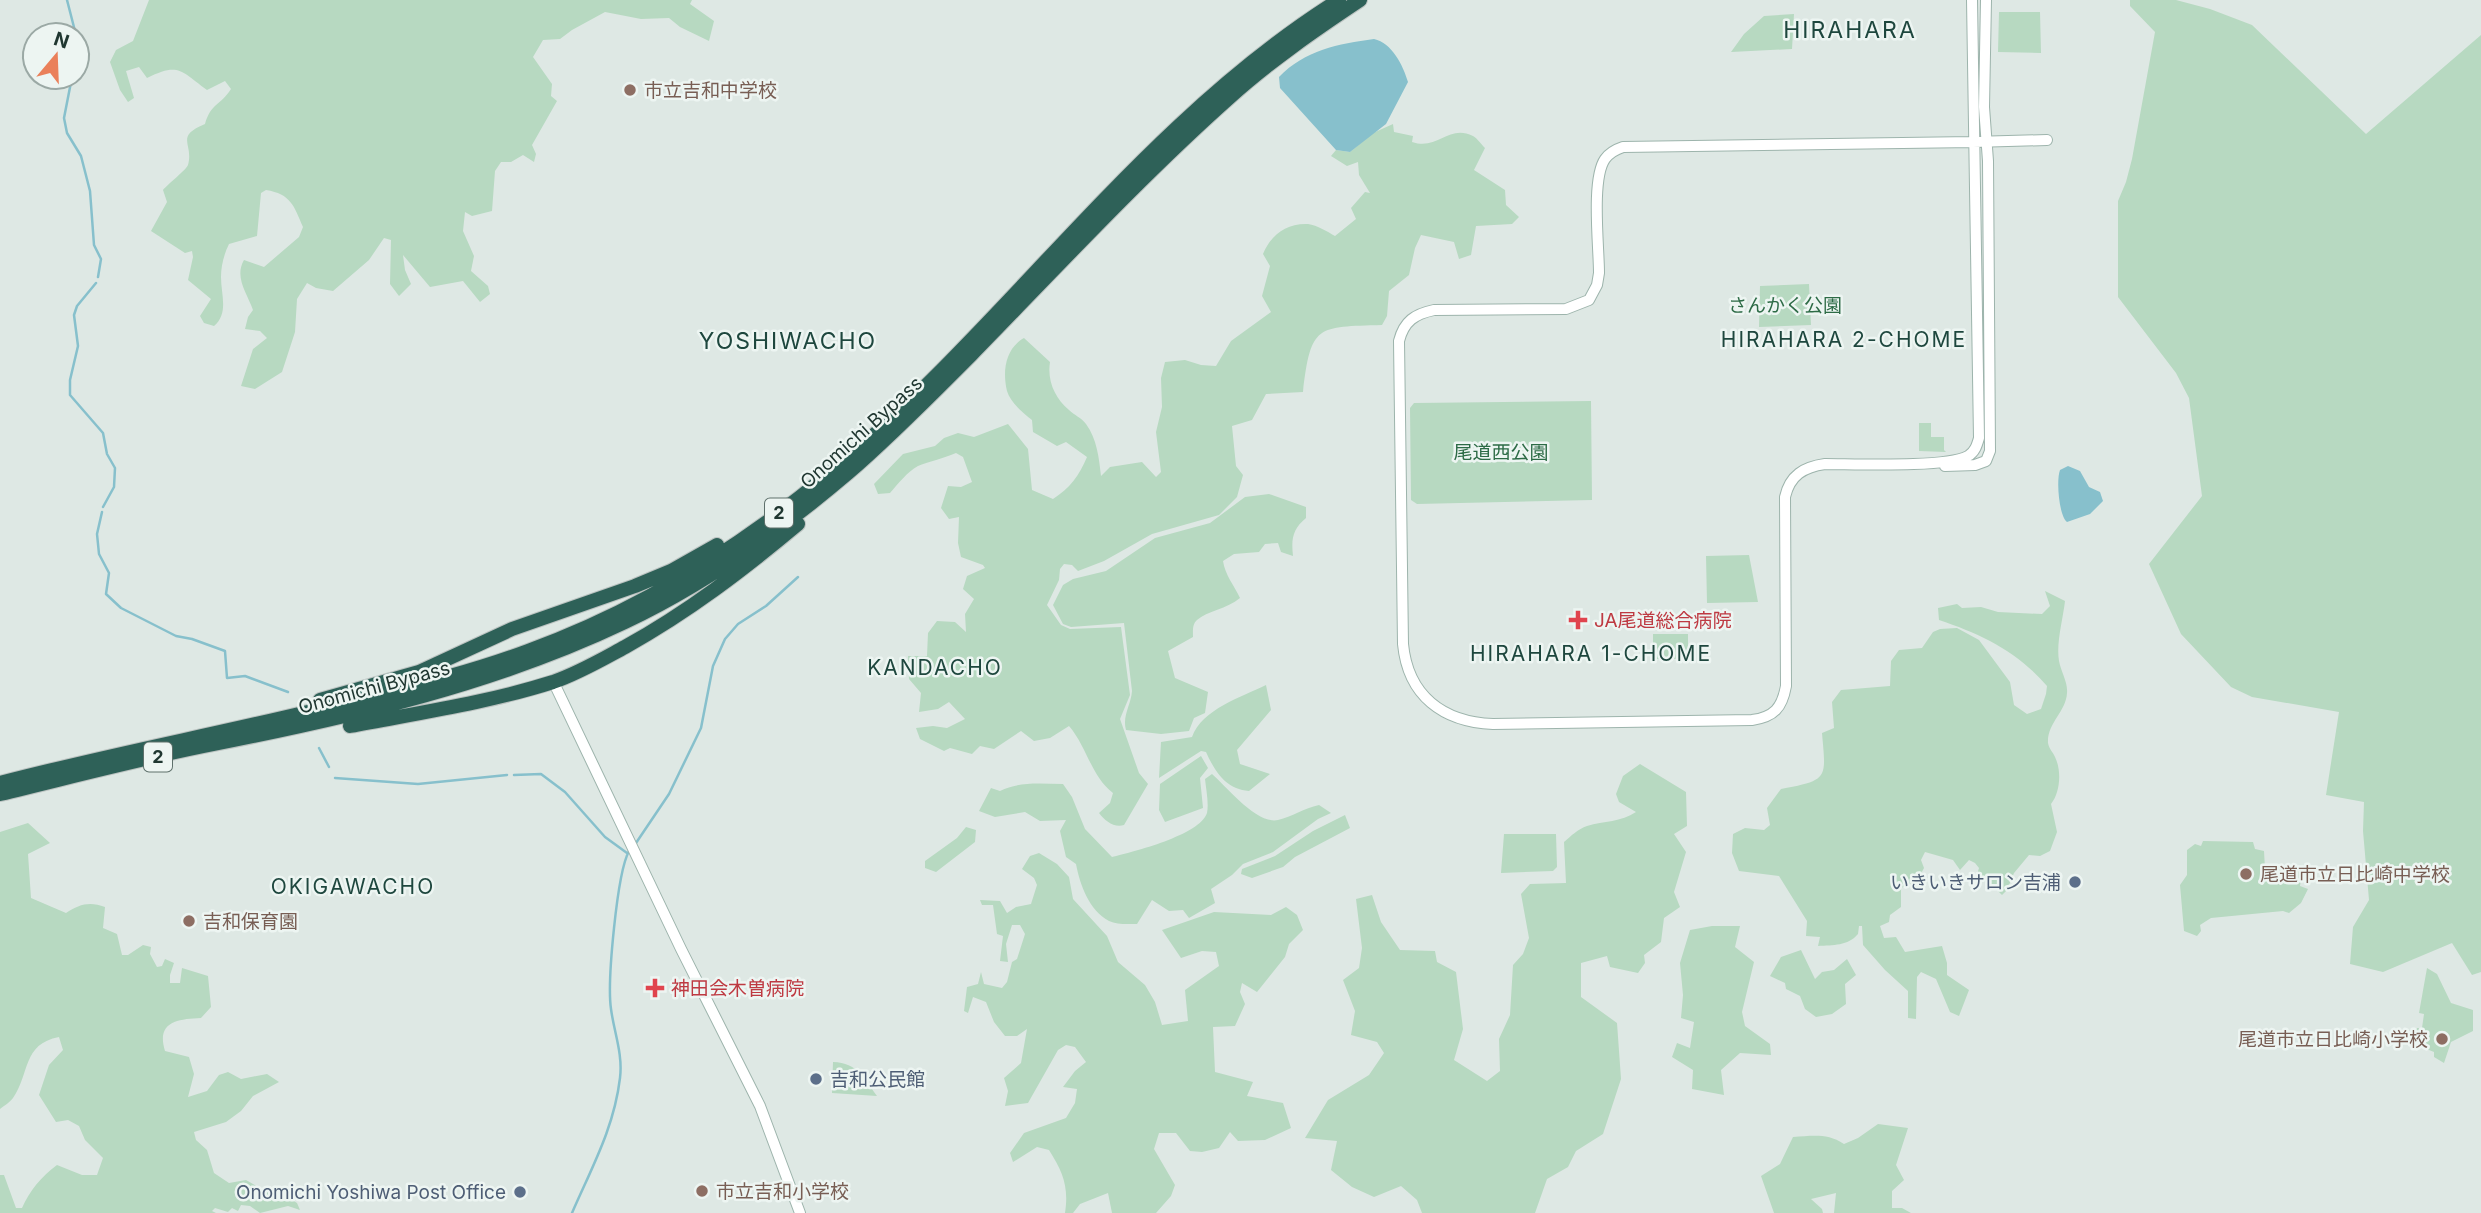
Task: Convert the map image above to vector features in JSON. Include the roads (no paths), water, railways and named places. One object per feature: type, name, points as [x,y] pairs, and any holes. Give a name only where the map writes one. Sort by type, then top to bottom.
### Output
[{"type":"highway","name":"Onomichi Bypass","points":[[0,783],[194,737],[271,722],[472,671],[614,615],[700,567],[763,525],[824,478],[897,413],[1196,110],[1262,55],[1339,0]]},
{"type":"highway","name":"Onomichi Bypass","points":[[0,794],[178,752],[366,713],[507,671],[625,622],[706,578],[801,510],[877,447],[1230,96],[1269,64],[1360,0]]},
{"type":"highway","points":[[36,786],[464,704],[553,681],[595,665],[662,627],[745,569],[808,515],[877,447]]},
{"type":"highway","points":[[194,737],[419,672],[512,629],[635,586],[711,550],[824,478]]},
{"type":"street","points":[[1972,0],[1973,142],[1983,384]]},
{"type":"street","points":[[1986,0],[1984,107],[1987,143],[1983,384],[1979,438],[1974,452],[1967,457],[1936,462],[1808,466],[1793,477],[1787,487],[1785,510],[1786,687],[1781,706],[1767,718],[1752,720],[1470,723],[1441,710],[1423,695],[1413,681],[1403,644],[1399,341],[1402,329],[1410,318],[1434,310],[1566,309],[1589,300],[1599,274],[1598,181],[1605,158],[1614,150],[1623,147],[1987,143],[2047,140]]},
{"type":"street","points":[[553,681],[681,949],[761,1106],[800,1213]]},
{"type":"water","points":[[1374,39],[1391,50],[1400,62],[1408,82],[1386,124],[1350,152],[1336,150],[1280,88],[1279,77],[1311,54],[1335,46]]},
{"type":"water","points":[[2068,466],[2080,471],[2089,487],[2100,492],[2103,501],[2090,514],[2067,522],[2060,506],[2058,481],[2060,470]]},
{"type":"waterway","points":[[67,0],[72,21]]},
{"type":"waterway","points":[[69,91],[64,118],[67,133],[81,156],[90,191],[94,245],[101,259],[98,277]]},
{"type":"waterway","points":[[96,283],[77,306],[74,315],[78,346],[70,380],[70,395],[103,433],[107,454],[115,468],[114,487],[103,507]]},
{"type":"waterway","points":[[102,512],[97,534],[99,554],[109,573],[106,594],[121,608],[176,636],[225,651],[227,678],[245,676],[288,692]]},
{"type":"waterway","points":[[636,843],[669,794],[701,728],[713,666],[725,639],[738,624],[766,606],[798,577]]},
{"type":"waterway","points":[[319,748],[329,767]]},
{"type":"waterway","points":[[514,775],[541,774],[565,792],[605,837],[627,853]]},
{"type":"waterway","points":[[335,778],[418,784],[507,775]]},
{"type":"waterway","points":[[572,1213],[607,1131],[620,1078],[619,1052],[611,1009],[610,976],[617,904],[629,851]]},
{"type":"place","name":"市立吉和中学校","points":[[630,90]]},
{"type":"place","name":"JA尾道総合病院","points":[[1578,620]]},
{"type":"place","name":"尾道市立日比崎中学校","points":[[2246,874]]},
{"type":"place","name":"いきいきサロン吉浦","points":[[2075,882]]},
{"type":"place","name":"吉和保育園","points":[[189,921]]},
{"type":"place","name":"神田会木曽病院","points":[[655,988]]},
{"type":"place","name":"尾道市立日比崎小学校","points":[[2442,1039]]},
{"type":"place","name":"吉和公民館","points":[[816,1079]]},
{"type":"place","name":"市立吉和小学校","points":[[702,1191]]},
{"type":"place","name":"Onomichi Yoshiwa Post Office","points":[[520,1192]]},
{"type":"district","name":"HIRAHARA","points":[[1850,30]]},
{"type":"district","name":"HIRAHARA 2-CHOME","points":[[1844,340]]},
{"type":"district","name":"YOSHIWACHO","points":[[788,341]]},
{"type":"district","name":"HIRAHARA 1-CHOME","points":[[1591,654]]},
{"type":"district","name":"KANDACHO","points":[[935,668]]},
{"type":"district","name":"OKIGAWACHO","points":[[353,887]]},
{"type":"park label","name":"さんかく公園","points":[[1785,305]]},
{"type":"park label","name":"尾道西公園","points":[[1501,452]]}]
